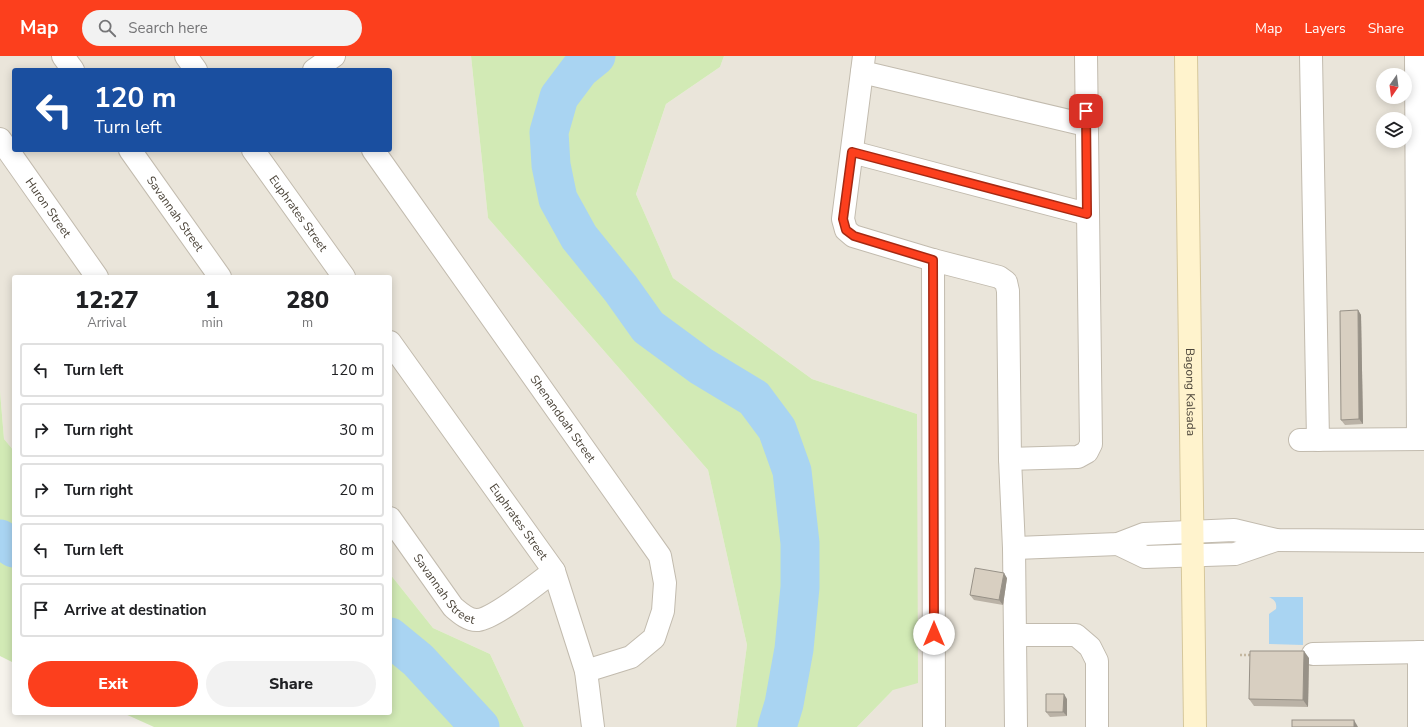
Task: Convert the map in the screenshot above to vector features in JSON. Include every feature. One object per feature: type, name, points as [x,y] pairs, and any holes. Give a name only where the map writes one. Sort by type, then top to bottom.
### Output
[{"type":"street","points":[[63,56],[72,68]]},
{"type":"street","points":[[186,56],[195,68]]},
{"type":"street","points":[[313,66],[334,56]]},
{"type":"street","points":[[1010,459],[1078,457],[1087,452],[1091,444],[1086,56]]},
{"type":"street","name":"Bagong Kalsada","points":[[1186,56],[1195,727]]},
{"type":"street","points":[[1311,56],[1309,440],[1421,439],[1416,56]]},
{"type":"street","points":[[1016,727],[1014,548],[1010,459],[1008,290],[1006,282],[1000,276],[933,260],[854,236],[846,230],[843,219],[863,64],[1086,125]]},
{"type":"street","name":"Huron Street","points":[[0,139],[92,275]]},
{"type":"street","name":"Savannah Street","points":[[131,152],[219,275]]},
{"type":"street","name":"Euphrates Street","points":[[254,152],[343,275]]},
{"type":"street","name":"Shenandoah Street","points":[[374,152],[660,556],[665,583],[663,611],[654,638],[631,657],[586,671]]},
{"type":"street","points":[[852,152],[1087,214]]},
{"type":"street","points":[[933,260],[934,727]]},
{"type":"street","name":"Euphrates Street","points":[[392,345],[554,571],[586,671],[593,727]]},
{"type":"street","name":"Savannah Street","points":[[392,521],[453,607],[464,616],[477,620],[490,616],[504,608],[554,571]]},
{"type":"street","points":[[1014,548],[1118,544],[1144,534],[1234,530],[1276,540],[1424,541]]},
{"type":"street","points":[[1118,544],[1145,557],[1192,556],[1235,554],[1276,540]]},
{"type":"street","points":[[1015,635],[1076,635],[1090,647],[1097,661],[1097,727]]},
{"type":"street","points":[[1313,654],[1421,652],[1419,727]]},
{"type":"path","points":[[1240,655],[1255,655]]},
{"type":"shaded area","points":[[0,56],[471,56],[488,218],[708,470],[747,645],[736,727],[524,727],[490,654],[433,628],[392,577],[392,275],[12,275],[12,449],[4,439],[0,391]]},
{"type":"shaded area","points":[[724,56],[1424,56],[1424,727],[857,727],[893,690],[917,414],[812,379],[673,278],[636,194],[666,104],[720,67]]},
{"type":"green space","points":[[471,56],[724,56],[720,67],[666,104],[636,194],[673,278],[812,379],[917,414],[918,683],[893,690],[857,727],[736,727],[747,645],[708,470],[488,218]]},
{"type":"green space","points":[[0,391],[4,439],[12,449],[12,662],[0,656]]},
{"type":"green space","points":[[392,577],[433,628],[490,654],[524,727],[154,727],[127,715],[392,715]]},
{"type":"water","points":[[1269,597],[1303,597],[1303,645],[1269,644],[1269,614],[1276,609],[1276,603]]},
{"type":"building","points":[[1358,310],[1359,419],[1341,420],[1340,311]]},
{"type":"building","points":[[975,568],[1004,573],[999,600],[970,595]]},
{"type":"building","points":[[1250,651],[1304,651],[1303,700],[1249,699]]},
{"type":"building","points":[[1046,694],[1064,694],[1063,712],[1046,712]]},
{"type":"building","points":[[1292,720],[1354,720],[1354,727],[1292,727]]},
{"type":"waterway","points":[[596,56],[580,69],[559,97],[549,132],[551,165],[558,199],[579,237],[621,289],[648,327],[701,366],[754,398],[777,429],[792,471],[800,543],[800,587],[794,649],[784,704],[777,727]]},
{"type":"waterway","points":[[0,539],[12,547]]},
{"type":"waterway","points":[[392,639],[418,660],[480,727]]},
{"type":"route","points":[[934,634],[933,260],[854,236],[846,230],[843,219],[852,152],[1087,214],[1086,111]]}]
